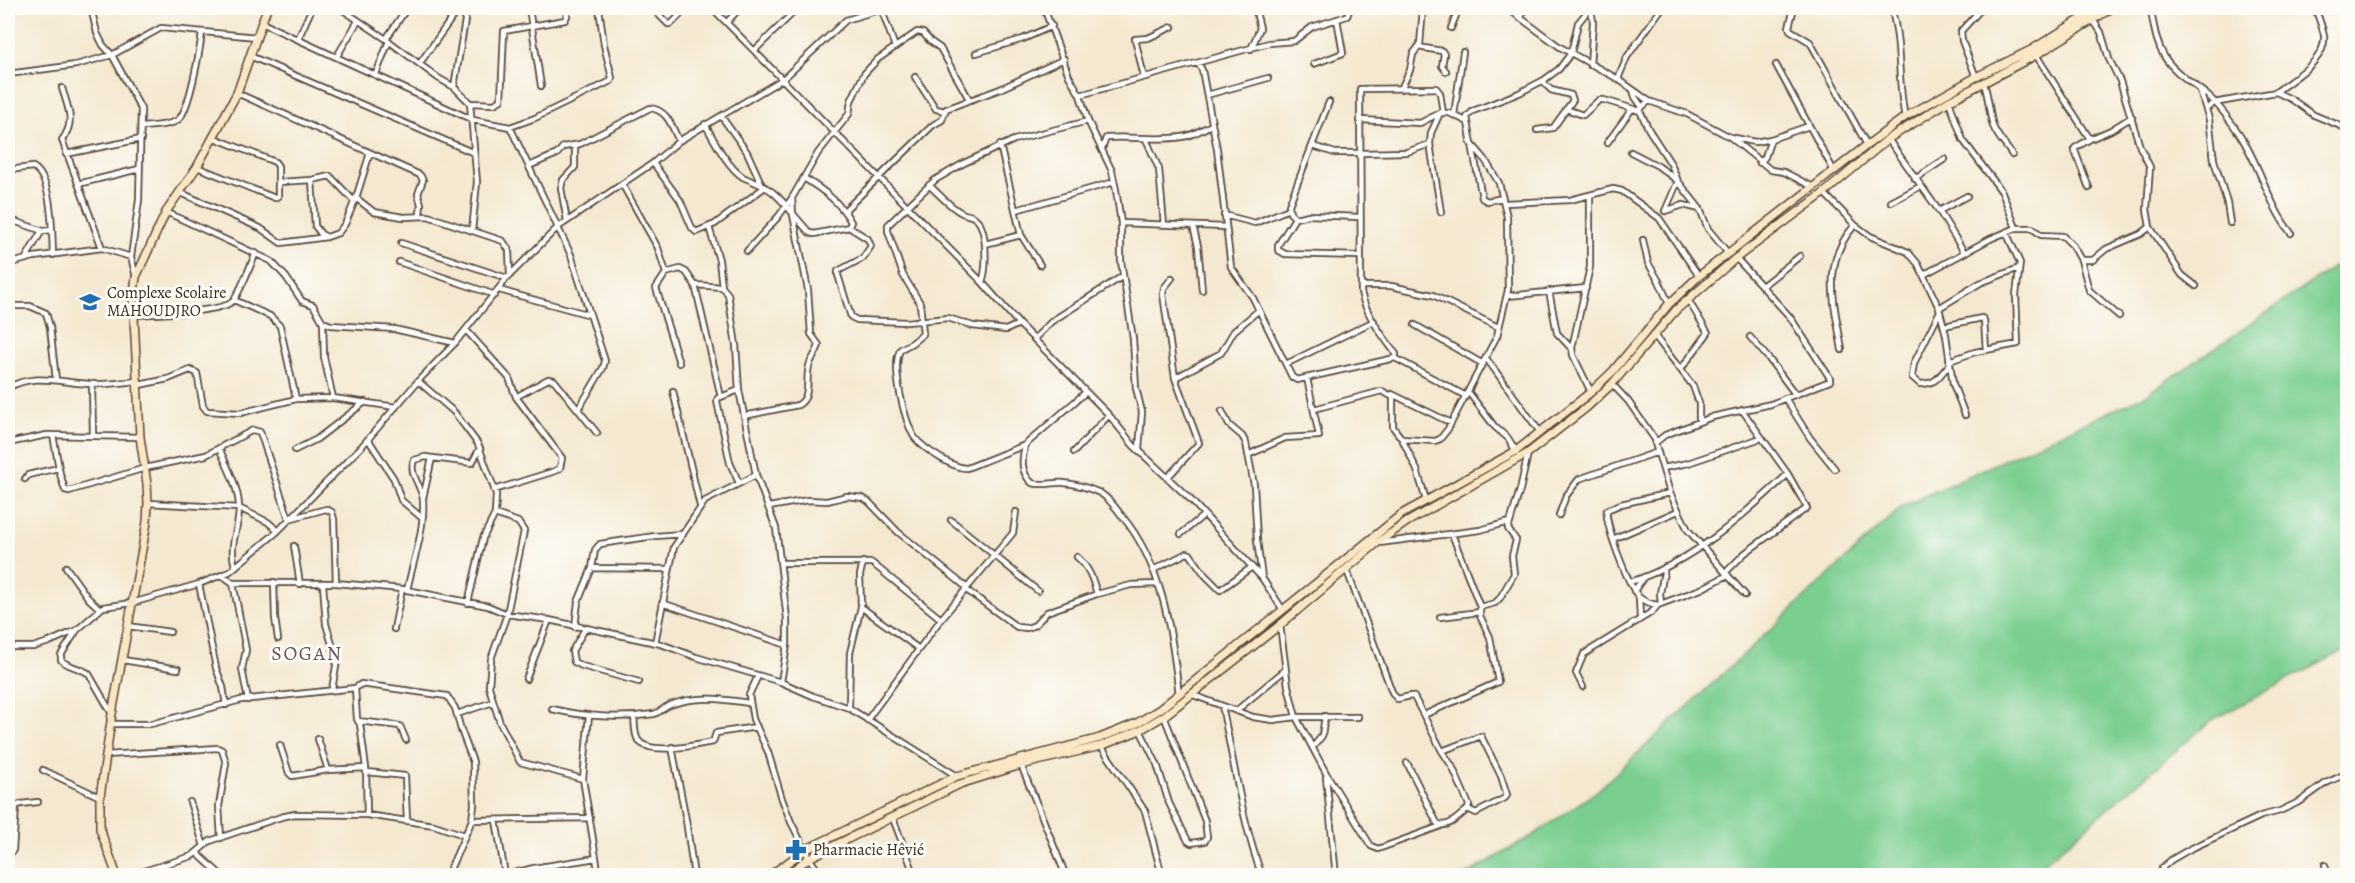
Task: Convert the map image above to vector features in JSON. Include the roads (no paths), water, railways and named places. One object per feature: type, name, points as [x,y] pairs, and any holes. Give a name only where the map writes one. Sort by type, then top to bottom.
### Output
[{"type":"street","points":[[91,8],[97,33],[103,45],[112,55],[141,109],[139,200],[131,257],[136,277]]},
{"type":"street","points":[[117,876],[101,837],[99,822],[110,724],[147,522],[148,503],[140,437],[133,298],[136,277],[166,212],[197,167],[237,93],[267,8]]},
{"type":"street","points":[[298,39],[312,8]]},
{"type":"street","points":[[340,8],[454,87],[470,103],[477,182],[472,231]]},
{"type":"street","points":[[376,74],[388,40],[407,8]]},
{"type":"street","points":[[420,63],[459,8]]},
{"type":"street","points":[[454,87],[467,8]]},
{"type":"street","points":[[529,8],[541,86]]},
{"type":"street","points":[[470,103],[494,104],[501,100],[504,31],[506,29],[532,27],[565,20],[566,8]]},
{"type":"street","points":[[262,23],[473,120],[510,127],[535,118],[612,79],[599,8]]},
{"type":"street","points":[[652,8],[668,24],[671,24],[687,8]]},
{"type":"street","points":[[712,8],[835,131],[1109,415],[1262,578],[1284,610]]},
{"type":"street","points":[[727,22],[740,8]]},
{"type":"street","points":[[755,50],[798,8]]},
{"type":"street","points":[[112,714],[89,674],[84,670],[66,665],[61,660],[61,655],[77,630],[100,609],[110,604],[132,603],[199,584],[223,576],[235,567],[278,531],[368,439],[466,330],[509,277],[557,228],[653,164],[679,141],[783,79],[846,20],[883,8],[895,47]]},
{"type":"street","points":[[1044,8],[1069,76],[1080,95],[1088,121],[1102,149],[1114,182],[1121,223],[1123,276],[1133,339],[1136,388],[1142,412],[1139,449]]},
{"type":"street","points":[[1251,50],[1260,28],[1255,8]]},
{"type":"street","points":[[1080,95],[1275,42],[1294,41],[1312,27],[1347,16],[1350,8]]},
{"type":"street","points":[[1401,89],[1410,70],[1413,54],[1418,47],[1423,8]]},
{"type":"street","points":[[1451,28],[1459,8]]},
{"type":"street","points":[[1508,8],[1571,53],[1618,79],[1649,101],[1687,114],[1730,137],[1771,170],[1794,177],[1813,188]]},
{"type":"street","points":[[1520,18],[1526,8]]},
{"type":"street","points":[[1591,8],[1577,25],[1571,53],[1560,69],[1544,80],[1473,111],[1466,121],[1482,198],[1487,201],[1570,200],[1613,189],[1622,191],[1659,218],[1699,276]]},
{"type":"street","points":[[1590,65],[1593,22],[1591,8]]},
{"type":"street","points":[[1618,79],[1627,57],[1662,8]]},
{"type":"street","points":[[1794,8],[1790,30],[1810,42],[1867,145]]},
{"type":"street","points":[[1891,8],[1897,40],[1900,94],[1905,117]]},
{"type":"street","points":[[1976,77],[1962,40],[1961,31],[1982,8]]},
{"type":"street","points":[[769,876],[805,850],[957,776],[1100,738],[1137,723],[1179,695],[1402,514],[1516,451],[1591,392],[1613,371],[1669,304],[1699,276],[1867,145],[1905,117],[1976,77],[2031,50],[2099,8]]},
{"type":"street","points":[[785,876],[809,858],[960,784],[1021,765],[1101,746],[1140,730],[1164,716],[1280,625],[1377,543],[1407,522],[1528,453],[1586,408],[1612,384],[1688,300],[1736,258],[1824,193],[1888,139],[1949,101],[2036,55],[2089,14],[2112,8]]},
{"type":"street","points":[[2150,8],[2158,45],[2165,58],[2214,103],[2244,142],[2260,172],[2276,212],[2291,233]]},
{"type":"street","points":[[2206,110],[2214,103],[2276,92],[2313,62],[2322,51],[2324,37],[2315,8]]},
{"type":"street","points":[[2089,14],[2101,32],[2132,117],[2140,147],[2150,167],[2147,209],[2150,227],[2182,275],[2196,286]]},
{"type":"street","points":[[1314,64],[1343,53],[1337,19]]},
{"type":"street","points":[[337,56],[358,21]]},
{"type":"street","points":[[976,54],[1023,39],[1052,26]]},
{"type":"street","points":[[1144,77],[1135,39],[1148,38],[1172,27]]},
{"type":"street","points":[[8,74],[76,65],[112,55],[161,28],[257,37]]},
{"type":"street","points":[[142,128],[174,122],[181,116],[191,87],[202,32]]},
{"type":"street","points":[[747,251],[792,198],[818,153],[849,114],[856,87],[864,74],[895,47],[917,32],[923,33],[940,48],[969,99]]},
{"type":"street","points":[[1418,47],[1442,51],[1444,54],[1442,66],[1446,71]]},
{"type":"street","points":[[1454,115],[1463,52]]},
{"type":"street","points":[[2036,55],[2090,139]]},
{"type":"street","points":[[250,56],[474,153]]},
{"type":"street","points":[[915,77],[936,109],[945,111],[969,99],[1000,89],[1064,59]]},
{"type":"street","points":[[1198,63],[1202,70],[1217,149],[1232,270],[1259,310],[1294,379],[1395,358],[1468,394],[1495,427],[1508,438],[1516,451]]},
{"type":"street","points":[[1776,65],[1834,171]]},
{"type":"street","points":[[1207,95],[1268,78]]},
{"type":"street","points":[[1537,130],[1553,128],[1573,100],[1572,96],[1551,90],[1544,80]]},
{"type":"street","points":[[1984,84],[1992,124],[2012,154]]},
{"type":"street","points":[[62,88],[71,120],[69,132],[62,140],[102,248]]},
{"type":"street","points":[[1395,358],[1396,354],[1364,303],[1361,286],[1360,89],[1439,89],[1442,113],[1431,133],[1430,144],[1441,212]]},
{"type":"street","points":[[1633,90],[1678,181],[1700,209],[1708,230],[1728,253]]},
{"type":"street","points":[[2200,91],[2230,223]]},
{"type":"street","points":[[2276,92],[2314,115],[2348,129]]},
{"type":"street","points":[[237,93],[422,177],[418,194],[421,204],[420,214]]},
{"type":"street","points":[[1566,109],[1583,115],[1599,100],[1632,109],[1641,109],[1649,101]]},
{"type":"street","points":[[1949,101],[1963,140],[2002,192],[2016,228]]},
{"type":"street","points":[[1224,215],[1255,223],[1288,209],[1329,102]]},
{"type":"street","points":[[529,166],[557,154],[563,147],[575,145],[650,108],[657,109],[667,117],[679,141]]},
{"type":"street","points":[[1607,143],[1632,109]]},
{"type":"street","points":[[846,212],[846,209],[878,176],[933,124],[942,120],[945,111]]},
{"type":"street","points":[[1361,120],[1420,123],[1442,113],[1454,115],[1466,121]]},
{"type":"street","points":[[721,116],[747,152],[763,185]]},
{"type":"street","points":[[2090,188],[2075,151],[2090,139],[2132,117]]},
{"type":"street","points":[[1086,392],[1024,445],[985,462],[961,468],[945,461],[917,440],[911,430],[899,389],[896,358],[901,349],[923,334],[920,303],[903,275],[888,225],[929,185],[964,163],[1000,145],[1088,121]]},
{"type":"street","points":[[705,124],[721,152],[736,170],[742,176],[763,185],[776,195],[810,233],[849,227],[868,239],[871,246],[863,258],[838,271],[851,317],[857,320],[907,322],[948,318],[973,327],[1006,330],[1019,324]]},
{"type":"street","points":[[1102,149],[1106,138],[1182,137],[1212,125]]},
{"type":"street","points":[[1730,137],[1755,142],[1809,126]]},
{"type":"street","points":[[510,127],[576,269],[605,361],[578,410]]},
{"type":"street","points":[[197,167],[275,198],[278,196],[279,182],[275,162],[212,137]]},
{"type":"street","points":[[66,154],[141,139]]},
{"type":"street","points":[[1146,139],[1159,170],[1164,225]]},
{"type":"street","points":[[1760,163],[1765,157],[1771,139]]},
{"type":"street","points":[[1888,139],[1939,211],[1964,252]]},
{"type":"street","points":[[1402,439],[1438,441],[1468,394],[1497,336],[1508,296],[1504,200],[1495,176],[1470,142]]},
{"type":"street","points":[[1313,146],[1335,153],[1362,153],[1407,152],[1430,144]]},
{"type":"street","points":[[567,221],[561,188],[563,180],[575,167],[575,145]]},
{"type":"street","points":[[1000,145],[1021,235],[1040,265]]},
{"type":"street","points":[[1631,152],[1658,166],[1678,181]]},
{"type":"street","points":[[179,192],[260,228],[280,243],[327,237],[338,233],[355,200],[370,153]]},
{"type":"street","points":[[1915,179],[1945,159]]},
{"type":"street","points":[[653,164],[680,200],[693,231],[696,232],[709,227],[763,185]]},
{"type":"street","points":[[8,170],[33,167],[39,172],[48,197],[53,255]]},
{"type":"street","points":[[1667,173],[1672,168]]},
{"type":"street","points":[[78,184],[139,169]]},
{"type":"street","points":[[279,182],[312,180],[330,176],[355,200],[374,212],[402,217],[420,214],[503,241],[507,245],[509,277]]},
{"type":"street","points":[[804,178],[821,188],[846,212],[851,222],[849,227]]},
{"type":"street","points":[[312,180],[315,226],[321,234],[327,237]]},
{"type":"street","points":[[1659,218],[1665,211],[1678,181]]},
{"type":"street","points":[[1016,210],[1114,182]]},
{"type":"street","points":[[622,184],[658,248],[666,273]]},
{"type":"street","points":[[929,185],[959,212],[977,219],[985,244],[986,266],[982,282]]},
{"type":"street","points":[[1891,202],[1921,186]]},
{"type":"street","points":[[1824,193],[1855,225],[1870,236],[1908,252],[1918,264],[1944,327],[1953,384],[1965,415]]},
{"type":"street","points":[[1590,196],[1592,253],[1572,348],[1573,355],[1591,392]]},
{"type":"street","points":[[1939,211],[1967,196]]},
{"type":"street","points":[[744,416],[801,403],[807,393],[809,365],[819,345],[811,334],[807,290],[792,198]]},
{"type":"street","points":[[1665,211],[1683,205],[1700,209]]},
{"type":"street","points":[[1288,209],[1295,218]]},
{"type":"street","points":[[166,212],[271,261],[286,277],[302,301],[313,305],[323,322],[324,357],[333,398]]},
{"type":"street","points":[[1360,217],[1310,215],[1295,218],[1278,245],[1281,253],[1360,256]]},
{"type":"street","points":[[8,219],[43,231],[51,230]]},
{"type":"street","points":[[1121,223],[1226,227]]},
{"type":"street","points":[[1842,350],[1832,276],[1837,252],[1855,225]]},
{"type":"street","points":[[1193,226],[1198,246],[1202,290]]},
{"type":"street","points":[[709,227],[719,260],[722,287],[728,294],[736,345],[739,390],[756,475],[776,528],[787,619],[787,645],[781,682]]},
{"type":"street","points":[[2081,260],[2092,260],[2106,249],[2141,234],[2150,227]]},
{"type":"street","points":[[1923,275],[2006,232],[2016,228],[2032,228],[2041,235],[2062,236],[2073,246],[2081,260],[2089,290],[2119,316]]},
{"type":"street","points":[[26,258],[43,231]]},
{"type":"street","points":[[2006,232],[2020,263],[2016,295],[2018,344],[1986,350],[1950,362],[1936,381],[1928,384],[1920,384],[1912,377],[1914,363],[1939,311],[1980,283],[2019,268]]},
{"type":"street","points":[[985,244],[1021,235]]},
{"type":"street","points":[[1643,240],[1648,263],[1669,304]]},
{"type":"street","points":[[401,243],[509,277]]},
{"type":"street","points":[[8,264],[26,258],[102,248],[131,257]]},
{"type":"street","points":[[134,315],[177,313],[226,306],[234,300],[256,253]]},
{"type":"street","points":[[1762,286],[1800,256]]},
{"type":"street","points":[[1736,258],[1790,317],[1830,374],[1830,381],[1756,408],[1699,422],[1665,435],[1656,441],[1654,446],[1658,452],[1670,493],[1689,530],[1745,595]]},
{"type":"street","points":[[399,262],[497,293],[590,315]]},
{"type":"street","points":[[679,363],[656,288],[666,273],[673,270],[684,270],[695,285],[721,397]]},
{"type":"street","points":[[1034,339],[1052,321],[1123,276]]},
{"type":"street","points":[[1167,478],[1199,443],[1175,378],[1163,294],[1164,288],[1172,278]]},
{"type":"street","points":[[695,285],[722,287]]},
{"type":"street","points":[[1361,286],[1391,286],[1432,295],[1498,327]]},
{"type":"street","points":[[1508,296],[1586,288]]},
{"type":"street","points":[[1549,291],[1557,333],[1572,348]]},
{"type":"street","points":[[234,300],[270,316],[280,326],[296,399]]},
{"type":"street","points":[[1681,369],[1708,333],[1688,300]]},
{"type":"street","points":[[8,306],[30,306],[45,313],[50,327],[57,380]]},
{"type":"street","points":[[1175,378],[1221,352],[1234,331],[1259,310]]},
{"type":"street","points":[[1944,327],[1982,318],[1986,350]]},
{"type":"street","points":[[1286,364],[1374,321]]},
{"type":"street","points":[[323,322],[331,325],[394,329],[454,343]]},
{"type":"street","points":[[1415,325],[1483,364]]},
{"type":"street","points":[[466,330],[509,378],[516,397],[561,453],[562,463],[555,471],[494,490]]},
{"type":"street","points":[[1654,335],[1697,394],[1699,422]]},
{"type":"street","points":[[1750,337],[1795,394]]},
{"type":"street","points":[[1486,358],[1540,432]]},
{"type":"street","points":[[8,388],[24,380],[57,380],[92,384],[139,383],[168,379],[190,370],[197,373],[203,406],[207,411],[240,413],[296,399],[333,398],[396,407]]},
{"type":"street","points":[[1248,455],[1284,438],[1319,436],[1307,378]]},
{"type":"street","points":[[516,397],[551,379],[597,433]]},
{"type":"street","points":[[418,381],[454,412],[480,447],[494,490],[497,505],[495,514],[483,538],[468,603]]},
{"type":"street","points":[[92,384],[93,436]]},
{"type":"street","points":[[1612,384],[1628,401],[1656,441]]},
{"type":"street","points":[[739,390],[717,401],[730,463],[739,483]]},
{"type":"street","points":[[673,391],[700,506]]},
{"type":"street","points":[[1314,409],[1382,392],[1391,394],[1451,423]]},
{"type":"street","points":[[1391,394],[1394,400],[1393,427],[1402,439],[1417,470],[1426,500]]},
{"type":"street","points":[[1785,398],[1810,438],[1835,469]]},
{"type":"street","points":[[295,450],[318,439],[365,402]]},
{"type":"street","points":[[1583,687],[1576,673],[1584,654],[1660,605],[1701,589],[1727,573],[1745,554],[1806,509],[1803,499],[1788,474],[1742,410]]},
{"type":"street","points":[[1222,411],[1229,425],[1242,436],[1248,455],[1254,485],[1262,578]]},
{"type":"street","points":[[1074,452],[1109,415]]},
{"type":"street","points":[[52,435],[63,485],[69,491],[145,468],[206,455],[253,430],[260,432],[289,519]]},
{"type":"street","points":[[8,443],[52,435],[140,437]]},
{"type":"street","points":[[1663,468],[1688,463],[1761,438]]},
{"type":"street","points":[[368,439],[394,479],[400,500],[422,519]]},
{"type":"street","points":[[1024,445],[1022,464],[1026,477],[1034,484],[1066,483],[1086,487],[1103,495],[1131,527],[1153,570],[1171,632],[1179,695]]},
{"type":"street","points":[[423,498],[414,477],[412,464],[418,457],[472,463],[480,447]]},
{"type":"street","points":[[219,448],[235,486],[239,508],[231,550],[235,567]]},
{"type":"street","points":[[1558,515],[1566,496],[1579,479],[1658,452]]},
{"type":"street","points":[[1440,617],[1480,610],[1495,603],[1514,574],[1512,556],[1516,540],[1508,531],[1509,522],[1520,490],[1528,453]]},
{"type":"street","points":[[394,629],[422,519],[423,498],[432,458]]},
{"type":"street","points":[[25,479],[28,475],[58,468]]},
{"type":"street","points":[[1630,582],[1665,567],[1702,546],[1745,513],[1788,474]]},
{"type":"street","points":[[655,643],[674,547],[700,506],[709,497],[756,475]]},
{"type":"street","points":[[1641,618],[1639,598],[1613,539],[1606,517],[1607,510],[1621,504],[1670,493]]},
{"type":"street","points":[[769,507],[808,500],[827,501],[847,496],[862,498],[869,502],[898,532],[965,588],[1017,627],[1022,628],[1035,625],[1050,611],[1097,594],[1131,585],[1157,584]]},
{"type":"street","points":[[148,503],[239,508],[268,522],[278,531]]},
{"type":"street","points":[[289,519],[326,509],[332,512],[336,583]]},
{"type":"street","points":[[1613,539],[1678,511]]},
{"type":"street","points":[[867,720],[965,588],[1013,533],[1016,512]]},
{"type":"street","points":[[495,514],[518,522],[524,531],[507,614],[491,659],[489,687],[500,723],[520,762],[583,779]]},
{"type":"street","points":[[1181,534],[1204,515]]},
{"type":"street","points":[[951,520],[1038,591]]},
{"type":"street","points":[[1377,543],[1480,530],[1509,522]]},
{"type":"street","points":[[575,627],[578,602],[592,568],[595,550],[603,543],[683,534]]},
{"type":"street","points":[[1424,715],[1498,682],[1490,637],[1452,534]]},
{"type":"street","points":[[294,546],[300,584]]},
{"type":"street","points":[[1153,570],[1186,553],[1190,554],[1205,575],[1220,590],[1251,567]]},
{"type":"street","points":[[1077,557],[1084,563],[1097,594]]},
{"type":"street","points":[[849,708],[850,653],[861,608],[860,575],[863,562]]},
{"type":"street","points":[[781,563],[872,563],[941,619]]},
{"type":"street","points":[[66,567],[88,598],[100,609]]},
{"type":"street","points":[[1660,605],[1665,567]]},
{"type":"street","points":[[592,568],[669,569]]},
{"type":"street","points":[[1280,625],[1296,717],[1326,773],[1375,848],[1450,824],[1468,809],[1469,805],[1458,778],[1413,696],[1400,699],[1395,697],[1347,568]]},
{"type":"street","points":[[223,576],[233,583],[336,583],[404,589],[488,606],[507,614],[549,620],[655,643],[781,682],[849,708],[957,776]]},
{"type":"street","points":[[1634,591],[1644,577]]},
{"type":"street","points":[[274,582],[278,639]]},
{"type":"street","points":[[233,583],[246,650],[242,669],[248,700]]},
{"type":"street","points":[[199,584],[226,705]]},
{"type":"street","points":[[323,584],[327,624],[337,662],[332,689]]},
{"type":"street","points":[[1639,598],[1660,605]]},
{"type":"street","points":[[663,603],[787,645]]},
{"type":"street","points":[[861,608],[919,649]]},
{"type":"street","points":[[525,679],[549,620]]},
{"type":"street","points":[[128,626],[170,632]]},
{"type":"street","points":[[585,629],[572,651],[574,662],[639,682]]},
{"type":"street","points":[[8,647],[33,647],[77,630]]},
{"type":"street","points":[[123,660],[178,669]]},
{"type":"street","points":[[1236,711],[1286,670]]},
{"type":"street","points":[[759,676],[750,691],[749,704],[768,752],[782,799],[809,858],[822,876]]},
{"type":"street","points":[[110,724],[151,724],[248,700],[354,688],[361,684],[441,694],[450,698],[473,762],[472,820],[447,876]]},
{"type":"street","points":[[354,688],[366,770],[367,815]]},
{"type":"street","points":[[1193,695],[1252,717],[1273,720],[1296,717],[1358,717]]},
{"type":"street","points":[[552,709],[589,715],[634,716],[658,713],[669,705],[708,698],[749,704]]},
{"type":"street","points":[[457,714],[494,702]]},
{"type":"street","points":[[1222,706],[1241,798],[1262,876]]},
{"type":"street","points":[[589,715],[583,779],[599,876]]},
{"type":"street","points":[[634,716],[636,734],[642,744],[656,749],[713,742],[716,733],[757,727]]},
{"type":"street","points":[[1140,730],[1157,764],[1169,803],[1188,841],[1191,843],[1205,841],[1207,837],[1205,821],[1164,716]]},
{"type":"street","points":[[1313,747],[1322,736],[1325,716]]},
{"type":"street","points":[[358,721],[400,726],[406,740]]},
{"type":"street","points":[[1442,752],[1477,737],[1484,738],[1507,795],[1503,800],[1476,813],[1468,809]]},
{"type":"street","points":[[318,739],[328,770]]},
{"type":"street","points":[[280,745],[290,776],[328,770],[366,770],[405,776],[407,821]]},
{"type":"street","points":[[1101,746],[1145,811],[1161,874],[1140,876]]},
{"type":"street","points":[[672,747],[694,876]]},
{"type":"street","points":[[106,755],[218,748],[222,750],[226,763],[219,806],[221,838]]},
{"type":"street","points":[[1407,764],[1437,823],[1441,826]]},
{"type":"street","points":[[1021,765],[1066,876]]},
{"type":"street","points":[[43,770],[100,797]]},
{"type":"street","points":[[2163,876],[2163,868],[2181,854],[2261,816],[2301,801],[2326,783],[2348,772]]},
{"type":"street","points":[[1326,773],[1336,876]]},
{"type":"street","points":[[8,856],[13,850],[16,806],[38,802]]},
{"type":"street","points":[[190,802],[204,846]]},
{"type":"street","points":[[128,876],[197,853],[204,846],[221,838],[288,815],[367,815],[434,825],[464,835]]},
{"type":"street","points":[[892,816],[915,876]]},
{"type":"street","points":[[472,820],[590,818]]},
{"type":"street","points":[[496,820],[504,875],[597,858]]},
{"type":"street","points":[[197,853],[222,876]]},
{"type":"street","points":[[2325,865],[2329,876]]},
{"type":"street","points":[[162,866],[166,876]]},
{"type":"street","points":[[543,876],[544,866]]},
{"type":"street","points":[[335,876],[352,872]]},
{"type":"place","name":"Complexe Scolaire MAHOUDJRO","points":[[90,302]]},
{"type":"place","name":"Pharmacie Hêvié","points":[[796,850]]},
{"type":"district","name":"SOGAN","points":[[307,653]]}]
